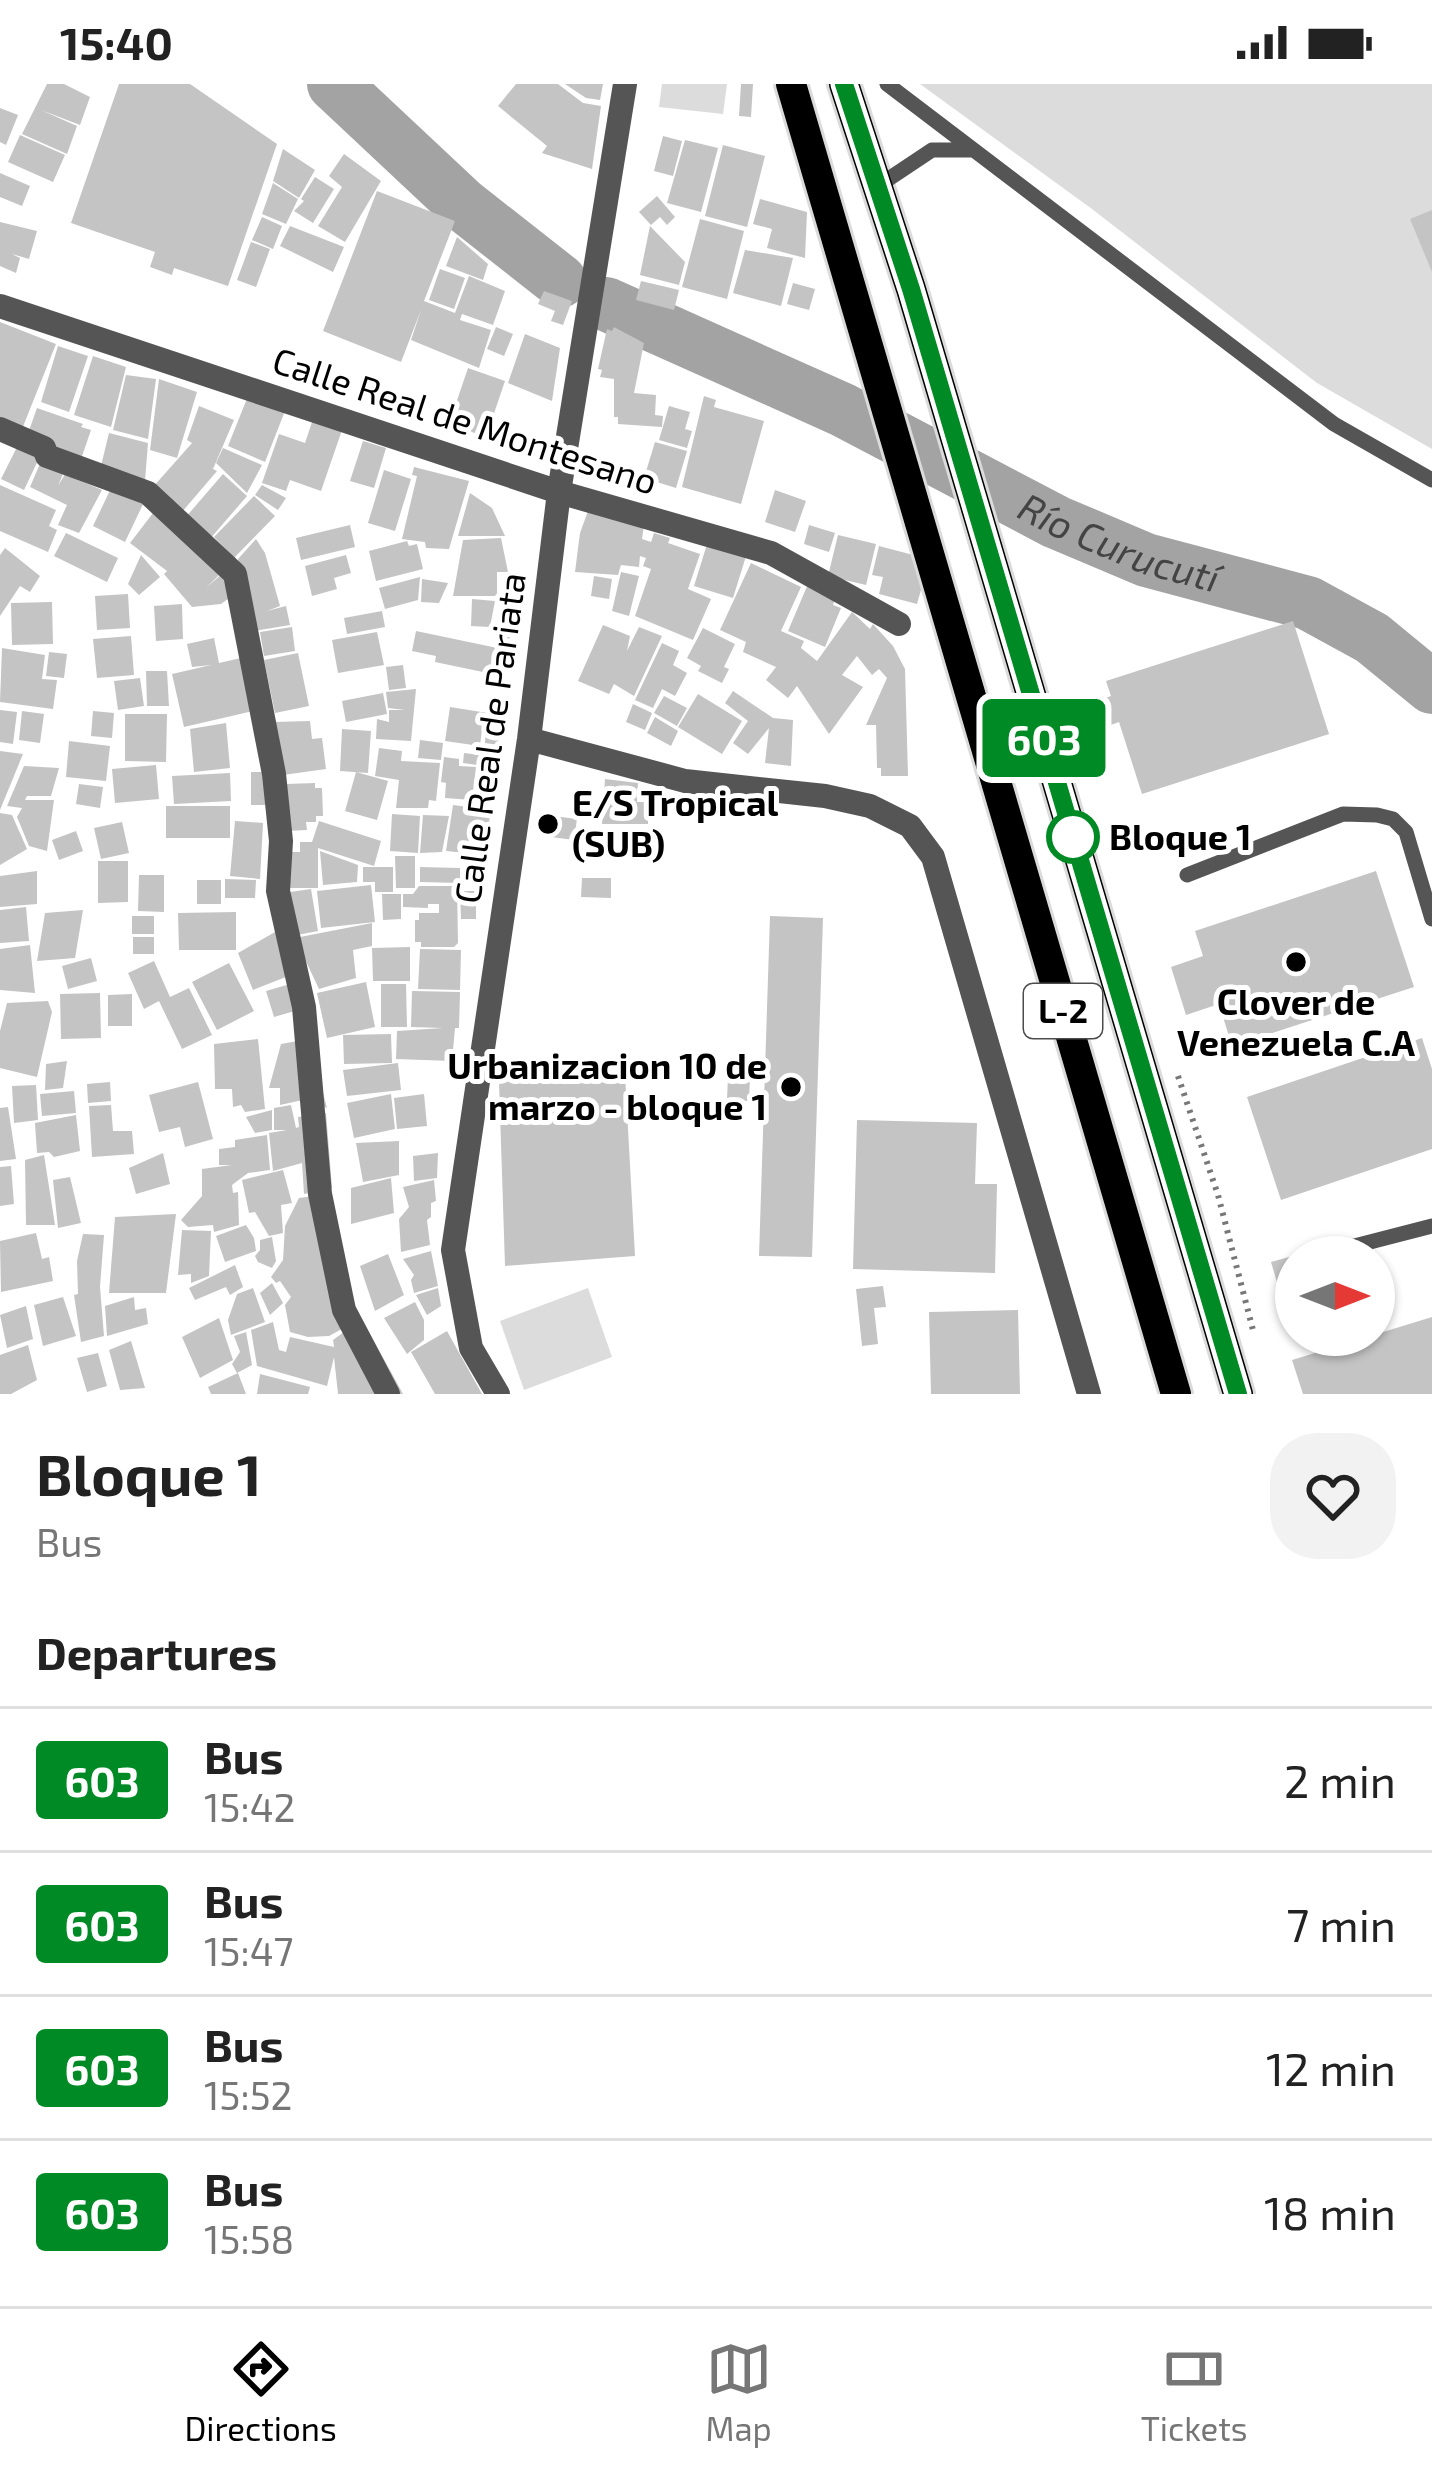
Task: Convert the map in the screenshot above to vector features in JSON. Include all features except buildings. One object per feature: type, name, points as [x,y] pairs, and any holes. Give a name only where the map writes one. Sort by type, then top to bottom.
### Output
[{"type":"main road","name":"L-2","points":[[790,84],[1176,1394]]},
{"type":"main road","name":"L-2","points":[[844,84],[911,289],[1238,1394]]},
{"type":"street","name":"Calle Real de Pariata","points":[[498,1394],[470,1348],[453,1250],[529,740],[559,492],[625,84]]},
{"type":"street","name":"Calle Real de Montesano","points":[[0,306],[559,492],[771,553],[899,624]]},
{"type":"street","points":[[0,429],[44,448],[47,456],[148,493],[235,574],[274,773],[281,841],[278,891],[304,1007],[320,1194],[344,1310],[388,1394]]},
{"type":"street","points":[[529,740],[685,781],[824,796],[870,806],[910,826],[933,857],[1089,1394]]},
{"type":"lane","points":[[886,84],[1334,424],[1432,480]]},
{"type":"lane","points":[[875,188],[932,150],[974,150]]},
{"type":"lane","points":[[1187,875],[1343,814],[1377,815],[1393,819],[1406,832],[1432,920]]},
{"type":"lane","points":[[1393,1236],[1432,1226]]},
{"type":"shaded area","points":[[662,84],[727,84],[723,114],[659,107]]},
{"type":"shaded area","points":[[920,84],[1432,84],[1432,449],[1317,383],[1092,209]]},
{"type":"shaded area","points":[[588,1288],[612,1357],[524,1390],[500,1321]]},
{"type":"waterway","name":"Río Curucutí","points":[[334,84],[462,204],[560,281]]},
{"type":"waterway","name":"Río Curucutí","points":[[606,304],[843,410],[1056,522],[1146,560],[1308,603],[1372,638],[1432,687]]},
{"type":"bus line","name":"603","points":[[844,84],[911,289],[1238,1394]]},
{"type":"place","name":"E/S Tropical (SUB)","points":[[548,824]]},
{"type":"place","name":"Bloque 1","points":[[1073,837]]},
{"type":"place","name":"Clover de Venezuela C.A","points":[[1296,962]]},
{"type":"place","name":"Urbanizacion 10 de marzo - bloque 1","points":[[791,1087]]}]
